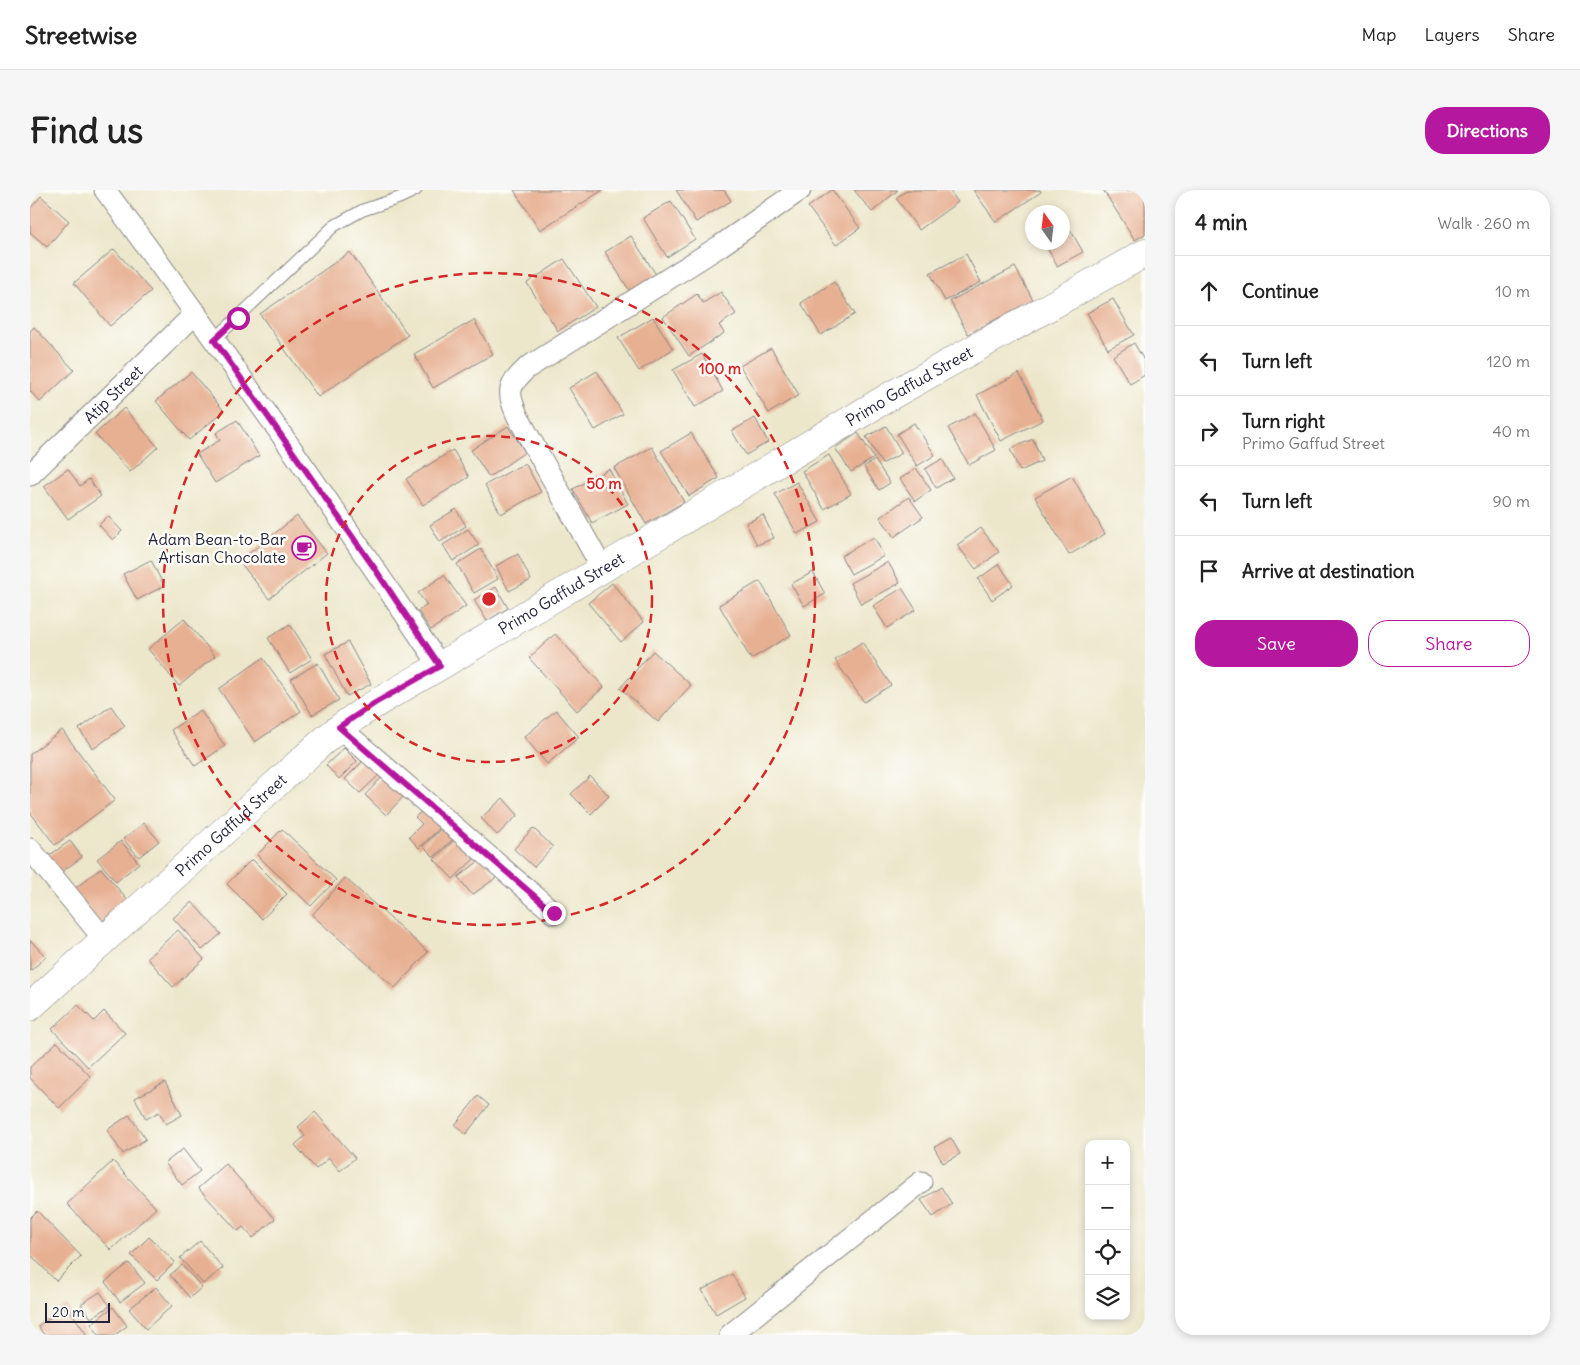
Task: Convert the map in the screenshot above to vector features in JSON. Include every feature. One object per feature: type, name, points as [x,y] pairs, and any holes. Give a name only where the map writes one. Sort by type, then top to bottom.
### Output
[{"type":"main road","name":"Primo Gaffud Street","points":[[30,1008],[339,727],[375,703],[892,395],[1145,253]]},
{"type":"street","points":[[105,190],[196,313],[373,566],[440,666]]},
{"type":"street","points":[[602,568],[518,417],[512,402],[510,389],[514,380],[527,368],[720,246],[800,190]]},
{"type":"street","name":"Atip Street","points":[[30,476],[196,313]]},
{"type":"street","points":[[339,727],[554,913]]},
{"type":"street","points":[[30,849],[104,939]]},
{"type":"street","points":[[730,1335],[922,1182]]},
{"type":"lane","points":[[214,340],[334,226],[363,210],[416,190]]},
{"type":"building","points":[[514,190],[603,190],[540,230]]},
{"type":"building","points":[[676,190],[724,190],[731,201],[696,222]]},
{"type":"building","points":[[832,190],[860,228],[836,245],[808,207]]},
{"type":"building","points":[[854,190],[898,190],[872,212]]},
{"type":"building","points":[[907,190],[949,190],[958,202],[919,230],[896,198]]},
{"type":"building","points":[[973,190],[1040,190],[1041,192],[996,222]]},
{"type":"building","points":[[1103,190],[1142,190],[1145,195],[1145,234],[1135,240]]},
{"type":"building","points":[[41,196],[69,221],[47,247],[30,232],[30,209]]},
{"type":"building","points":[[671,201],[695,239],[667,257],[643,218]]},
{"type":"building","points":[[1070,229],[1083,252],[1057,266],[1048,250],[1070,250]]},
{"type":"building","points":[[631,236],[657,276],[631,293],[605,252]]},
{"type":"building","points":[[114,249],[151,291],[110,326],[74,283]]},
{"type":"building","points":[[350,252],[408,335],[318,397],[260,314]]},
{"type":"building","points":[[966,254],[981,282],[945,301],[930,273]]},
{"type":"building","points":[[564,259],[596,307],[558,331],[527,283]]},
{"type":"building","points":[[1015,267],[1033,300],[968,334],[950,301]]},
{"type":"building","points":[[834,282],[855,314],[821,335],[801,303]]},
{"type":"building","points":[[721,292],[736,314],[719,325],[724,333],[689,356],[663,317],[697,294],[703,303]]},
{"type":"building","points":[[1113,299],[1134,335],[1108,349],[1087,313]]},
{"type":"building","points":[[653,317],[673,349],[639,371],[618,338]]},
{"type":"building","points":[[474,320],[493,354],[433,388],[414,354]]},
{"type":"building","points":[[34,327],[74,370],[40,402],[30,391],[30,331]]},
{"type":"building","points":[[1134,343],[1145,362],[1145,375],[1130,384],[1113,356]]},
{"type":"building","points":[[771,348],[799,395],[769,413],[740,366]]},
{"type":"building","points":[[702,354],[723,391],[695,407],[673,370]]},
{"type":"building","points":[[597,371],[623,414],[595,430],[569,388]]},
{"type":"building","points":[[191,372],[224,411],[189,440],[156,401]]},
{"type":"building","points":[[1019,373],[1043,420],[1001,441],[977,395]]},
{"type":"building","points":[[124,408],[158,447],[130,472],[95,434]]},
{"type":"building","points":[[975,413],[996,450],[969,465],[948,428]]},
{"type":"building","points":[[755,418],[768,442],[746,455],[732,431]]},
{"type":"building","points":[[237,420],[259,456],[215,483],[197,454],[220,440],[216,433]]},
{"type":"building","points":[[914,423],[935,455],[917,466],[897,434]]},
{"type":"building","points":[[508,426],[525,452],[489,477],[471,450]]},
{"type":"building","points":[[886,426],[902,453],[882,464],[866,437]]},
{"type":"building","points":[[691,433],[719,478],[689,496],[661,451]]},
{"type":"building","points":[[858,433],[874,458],[851,472],[835,448]]},
{"type":"building","points":[[1033,439],[1042,461],[1020,471],[1010,449]]},
{"type":"building","points":[[652,447],[684,502],[646,524],[614,468]]},
{"type":"building","points":[[453,450],[469,477],[423,505],[406,479]]},
{"type":"building","points":[[829,455],[851,494],[824,509],[802,471]]},
{"type":"building","points":[[942,459],[953,478],[936,488],[925,469]]},
{"type":"building","points":[[875,460],[890,483],[879,490],[864,467]]},
{"type":"building","points":[[525,463],[541,492],[501,514],[485,485]]},
{"type":"building","points":[[916,468],[931,490],[915,501],[900,479]]},
{"type":"building","points":[[68,469],[80,486],[89,479],[101,496],[68,519],[44,486]]},
{"type":"building","points":[[609,469],[628,504],[592,523],[573,489]]},
{"type":"building","points":[[1072,476],[1105,534],[1069,555],[1035,497]]},
{"type":"building","points":[[797,482],[820,522],[797,534],[775,494]]},
{"type":"building","points":[[909,497],[923,517],[894,537],[880,517]]},
{"type":"building","points":[[456,509],[466,526],[440,542],[430,525]]},
{"type":"building","points":[[763,515],[774,538],[757,545],[746,523]]},
{"type":"building","points":[[108,516],[122,531],[113,540],[99,525]]},
{"type":"building","points":[[297,516],[327,553],[269,599],[239,561]]},
{"type":"building","points":[[981,528],[999,552],[976,569],[957,545]]},
{"type":"building","points":[[468,529],[479,545],[453,561],[443,545]]},
{"type":"building","points":[[874,537],[884,556],[851,574],[841,556]]},
{"type":"building","points":[[481,549],[498,579],[474,593],[457,564]]},
{"type":"building","points":[[518,554],[531,580],[509,591],[496,566]]},
{"type":"building","points":[[151,560],[164,586],[137,600],[123,574]]},
{"type":"building","points":[[888,562],[900,583],[861,604],[850,583]]},
{"type":"building","points":[[999,564],[1013,585],[992,600],[978,579]]},
{"type":"building","points":[[813,572],[825,594],[804,606],[791,584]]},
{"type":"building","points":[[444,575],[466,606],[431,630],[418,611],[427,605],[418,593]]},
{"type":"building","points":[[760,581],[791,635],[751,659],[719,605]]},
{"type":"building","points":[[612,583],[644,622],[621,642],[588,603]]},
{"type":"building","points":[[496,587],[508,608],[487,621],[474,600]]},
{"type":"building","points":[[902,588],[916,610],[887,628],[873,606]]},
{"type":"building","points":[[184,619],[215,656],[179,686],[148,649]]},
{"type":"building","points":[[290,624],[312,659],[290,673],[268,638]]},
{"type":"building","points":[[555,634],[604,687],[577,711],[529,658]]},
{"type":"building","points":[[348,642],[371,684],[347,696],[325,654]]},
{"type":"building","points":[[862,642],[891,685],[864,702],[835,660]]},
{"type":"building","points":[[653,651],[691,685],[658,722],[620,688]]},
{"type":"building","points":[[263,658],[301,711],[255,742],[219,689]]},
{"type":"building","points":[[318,663],[339,700],[312,715],[291,679]]},
{"type":"building","points":[[111,706],[125,726],[93,749],[79,729]]},
{"type":"building","points":[[200,710],[225,746],[195,766],[171,730]]},
{"type":"building","points":[[556,710],[579,737],[547,764],[524,737]]},
{"type":"building","points":[[62,730],[115,800],[55,845],[30,812],[30,754]]},
{"type":"building","points":[[344,748],[357,761],[339,779],[326,765]]},
{"type":"building","points":[[364,760],[379,775],[360,793],[345,779]]},
{"type":"building","points":[[385,774],[406,794],[386,815],[365,795]]},
{"type":"building","points":[[590,776],[609,796],[591,814],[571,794]]},
{"type":"building","points":[[503,798],[518,815],[497,835],[481,818]]},
{"type":"building","points":[[425,808],[442,826],[419,848],[409,837],[422,824],[415,817]]},
{"type":"building","points":[[144,823],[159,841],[139,857],[123,839]]},
{"type":"building","points":[[446,824],[457,835],[434,857],[423,846]]},
{"type":"building","points":[[533,828],[553,847],[534,867],[514,849]]},
{"type":"building","points":[[282,829],[336,880],[311,906],[257,855]]},
{"type":"building","points":[[457,837],[476,857],[453,879],[434,859]]},
{"type":"building","points":[[70,841],[82,857],[59,874],[47,857]]},
{"type":"building","points":[[121,841],[139,863],[116,882],[97,859]]},
{"type":"building","points":[[483,858],[497,877],[472,895],[458,877]]},
{"type":"building","points":[[252,859],[287,894],[262,919],[227,884]]},
{"type":"building","points":[[101,868],[128,901],[100,923],[73,890]]},
{"type":"building","points":[[345,878],[428,952],[395,988],[312,915]]},
{"type":"building","points":[[192,902],[221,934],[202,950],[173,918]]},
{"type":"building","points":[[178,930],[204,959],[173,987],[147,958]]},
{"type":"building","points":[[30,940],[46,957],[30,971]]},
{"type":"building","points":[[78,1005],[94,1021],[104,1011],[125,1033],[88,1067],[52,1029]]},
{"type":"building","points":[[57,1042],[91,1077],[59,1108],[30,1078],[30,1067]]},
{"type":"building","points":[[165,1082],[182,1115],[166,1124],[159,1112],[146,1119],[135,1098]]},
{"type":"building","points":[[478,1096],[489,1105],[466,1134],[455,1125]]},
{"type":"building","points":[[315,1112],[355,1158],[340,1171],[329,1158],[316,1169],[295,1145],[305,1136],[298,1127]]},
{"type":"building","points":[[129,1115],[146,1139],[123,1154],[107,1130]]},
{"type":"building","points":[[951,1138],[960,1154],[943,1163],[934,1147]]},
{"type":"building","points":[[183,1149],[200,1171],[182,1185],[165,1163]]},
{"type":"building","points":[[113,1161],[156,1208],[111,1250],[67,1204]]},
{"type":"building","points":[[226,1164],[275,1219],[253,1238],[243,1227],[238,1231],[198,1188]]},
{"type":"building","points":[[941,1187],[952,1204],[933,1217],[921,1200]]},
{"type":"building","points":[[37,1211],[81,1256],[56,1281],[30,1254],[30,1218]]},
{"type":"building","points":[[149,1237],[175,1262],[157,1280],[131,1255]]},
{"type":"building","points":[[200,1241],[223,1268],[203,1284],[180,1258]]},
{"type":"building","points":[[129,1263],[145,1283],[120,1302],[105,1282]]},
{"type":"building","points":[[182,1265],[202,1287],[190,1298],[170,1275]]},
{"type":"building","points":[[732,1274],[745,1297],[716,1314],[702,1290]]},
{"type":"building","points":[[156,1287],[172,1306],[146,1329],[129,1309]]},
{"type":"building","points":[[100,1292],[110,1306],[91,1318],[81,1304]]},
{"type":"building","points":[[67,1306],[87,1335],[44,1335],[38,1326]]},
{"type":"building","points":[[113,1307],[127,1326],[115,1335],[99,1335],[91,1324]]},
{"type":"place","name":"Adam Bean-to-Bar Artisan Chocolate","points":[[304,548]]},
{"type":"route","points":[[238,318],[214,340],[373,566],[440,666],[375,703],[339,727],[554,913]]}]
